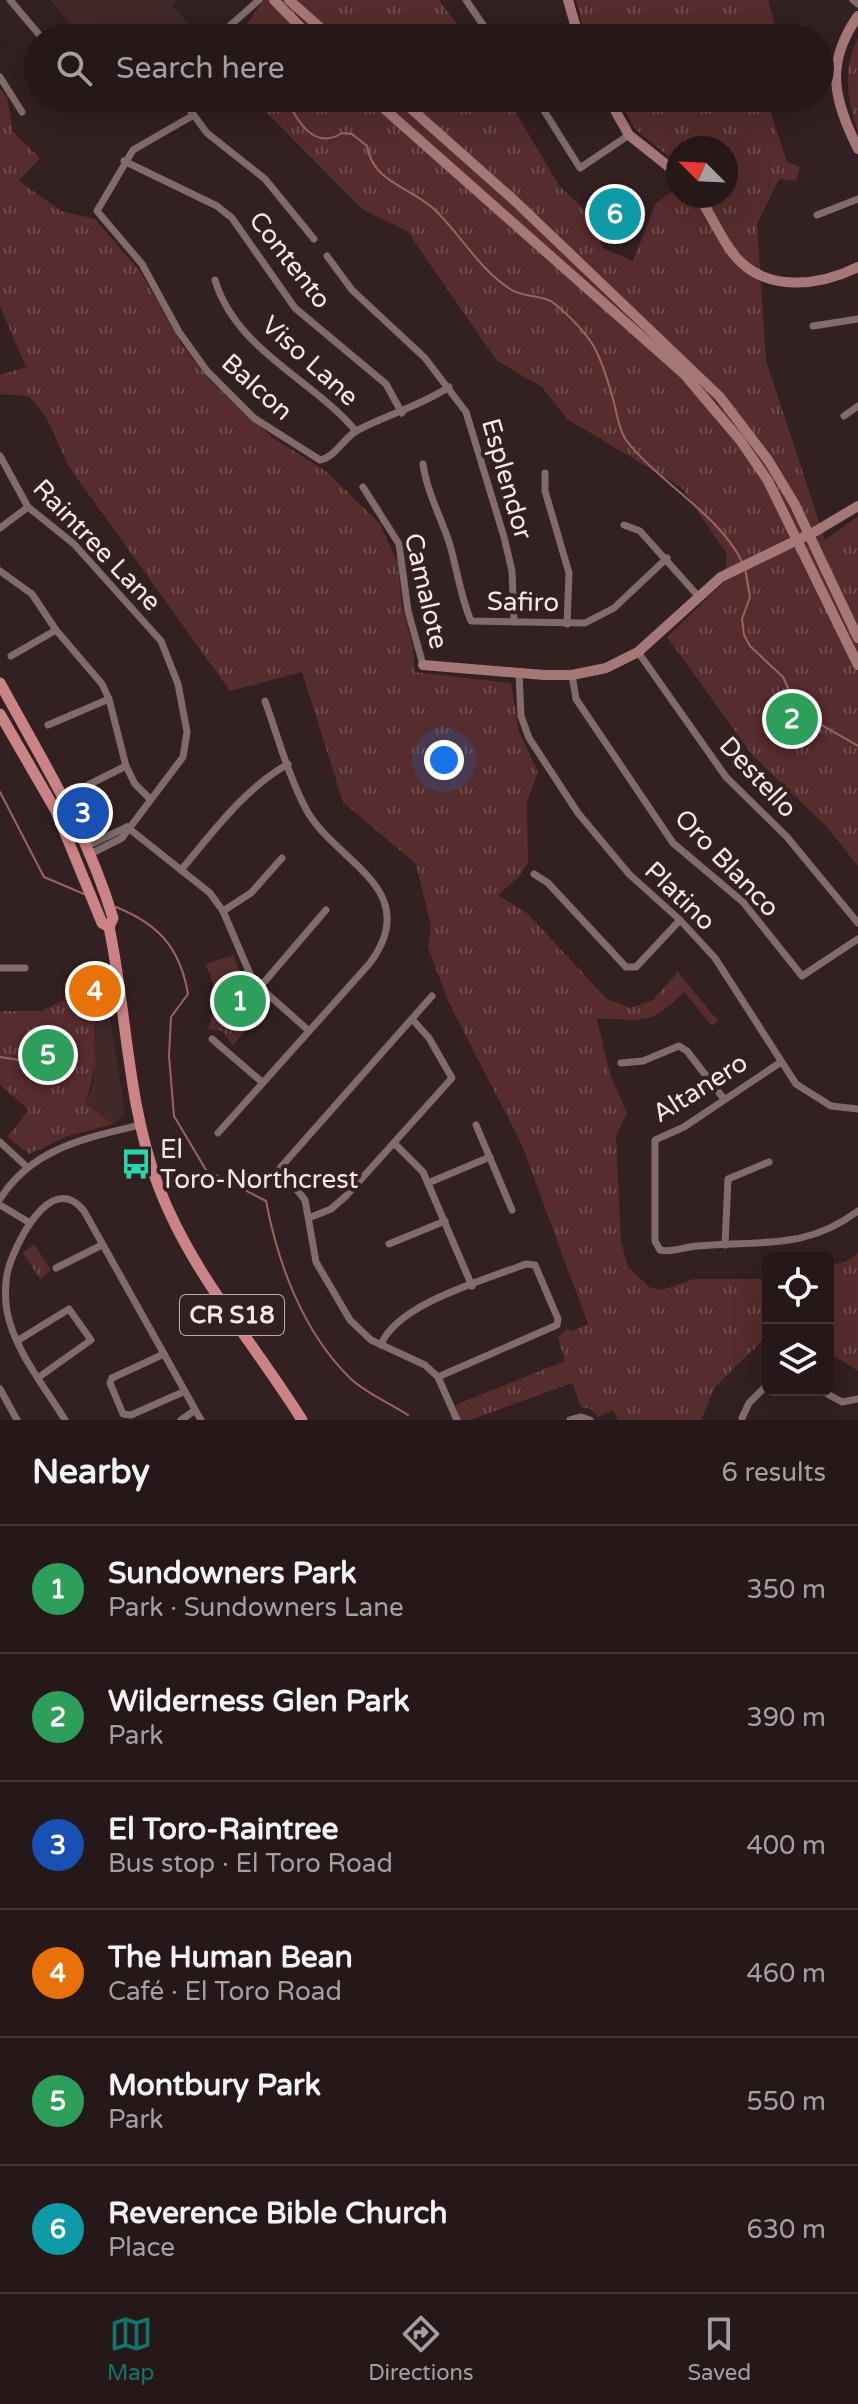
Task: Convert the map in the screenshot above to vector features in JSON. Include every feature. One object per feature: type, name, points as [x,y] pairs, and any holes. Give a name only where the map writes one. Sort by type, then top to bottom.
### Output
[{"type":"main road","points":[[274,0],[297,24]]},
{"type":"main road","points":[[289,0],[316,24]]},
{"type":"main road","points":[[568,0],[575,24]]},
{"type":"main road","points":[[858,16],[842,43],[836,76],[838,105],[858,149]]},
{"type":"main road","points":[[388,112],[684,374],[740,440],[768,481],[803,537],[858,638]]},
{"type":"main road","points":[[414,112],[699,375],[768,460],[858,665]]},
{"type":"main road","points":[[616,112],[629,135],[666,164]]},
{"type":"main road","points":[[705,208],[734,255],[760,274],[804,283],[833,279],[858,268]]},
{"type":"main road","points":[[423,665],[572,675],[606,668],[638,652],[736,568],[803,537],[858,506]]},
{"type":"main road","name":"CR S18","points":[[0,683],[90,849],[103,884],[140,1125],[158,1186],[183,1239],[302,1420]]},
{"type":"main road","points":[[0,714],[56,811],[87,880],[102,923],[111,923]]},
{"type":"street","points":[[10,0],[30,24]]},
{"type":"street","points":[[232,24],[259,0]]},
{"type":"street","points":[[466,0],[482,24]]},
{"type":"street","points":[[853,0],[858,4]]},
{"type":"street","points":[[0,77],[22,112]]},
{"type":"street","points":[[190,112],[207,133],[265,179],[314,239]]},
{"type":"street","points":[[545,112],[580,168],[591,164],[629,135]]},
{"type":"street","points":[[124,161],[145,141],[192,116]]},
{"type":"street","name":"Balcon","points":[[124,161],[97,211],[142,264],[191,352],[254,418],[320,460],[328,459],[356,431],[402,413],[449,387]]},
{"type":"street","name":"Contento","points":[[124,161],[217,206],[232,218],[295,308],[372,370],[386,384],[402,413]]},
{"type":"street","points":[[817,215],[858,199]]},
{"type":"street","name":"Esplendor","points":[[327,256],[352,290],[413,345],[449,387],[475,433],[488,493],[512,571],[514,622]]},
{"type":"street","name":"Viso Lane","points":[[215,280],[223,305],[271,360],[335,407],[356,431]]},
{"type":"street","points":[[813,326],[858,319]]},
{"type":"street","points":[[844,416],[858,406]]},
{"type":"street","name":"Raintree Lane","points":[[0,456],[6,474],[28,507],[74,544],[161,641],[169,657],[185,721],[187,744],[176,768],[127,827],[90,849]]},
{"type":"street","name":"Safiro","points":[[423,464],[426,484],[446,533],[471,621],[585,623],[605,615],[667,558]]},
{"type":"street","points":[[545,473],[545,491],[569,573],[567,624]]},
{"type":"street","points":[[0,481],[6,474]]},
{"type":"street","name":"Camalote","points":[[363,487],[399,544],[408,611],[423,665]]},
{"type":"street","points":[[0,528],[28,507]]},
{"type":"street","points":[[624,525],[640,531],[699,597]]},
{"type":"street","points":[[0,571],[32,594],[56,630],[90,669],[109,699],[126,766],[135,784],[150,799]]},
{"type":"street","points":[[11,656],[56,630]]},
{"type":"street","name":"Destello","points":[[638,652],[726,777],[787,837],[858,923]]},
{"type":"street","name":"Platino","points":[[519,673],[521,716],[540,759],[623,867],[680,920],[715,958],[796,1084],[831,1106],[858,1109]]},
{"type":"street","name":"Oro Blanco","points":[[572,675],[576,699],[673,843],[743,902],[802,976],[858,939]]},
{"type":"street","points":[[48,725],[109,699]]},
{"type":"street","points":[[218,1133],[370,963],[386,928],[386,912],[378,888],[314,822],[265,701]]},
{"type":"street","points":[[181,870],[263,778],[288,764]]},
{"type":"street","points":[[88,785],[126,766]]},
{"type":"street","points":[[127,827],[210,893],[223,911],[248,974],[309,1031]]},
{"type":"street","points":[[223,911],[251,893],[282,858]]},
{"type":"street","points":[[534,874],[548,883],[626,967],[636,967],[680,920]]},
{"type":"street","points":[[260,987],[326,910]]},
{"type":"street","points":[[0,968],[25,968]]},
{"type":"street","points":[[432,996],[282,1163],[282,1175],[305,1200],[311,1217],[313,1252],[350,1320],[381,1345],[425,1365],[438,1377],[457,1418],[447,1420]]},
{"type":"street","points":[[311,1217],[340,1203],[452,1075],[429,1038],[412,1019]]},
{"type":"street","points":[[212,1039],[262,1082]]},
{"type":"street","points":[[621,1063],[643,1061],[679,1046],[687,1051],[724,1099]]},
{"type":"street","name":"Altanero","points":[[725,1245],[660,1250],[655,1241],[655,1140],[684,1127],[781,1062]]},
{"type":"street","points":[[30,1223],[0,1202],[27,1167],[58,1147],[140,1125]]},
{"type":"street","points":[[476,1125],[512,1210]]},
{"type":"street","points":[[0,1142],[27,1167]]},
{"type":"street","points":[[394,1143],[428,1183],[472,1286]]},
{"type":"street","points":[[428,1183],[490,1157]]},
{"type":"street","points":[[769,1162],[728,1179],[725,1245],[796,1242],[837,1227],[858,1211]]},
{"type":"street","points":[[65,1420],[17,1341],[7,1310],[6,1281],[14,1253],[30,1223],[50,1202],[70,1200],[84,1211],[201,1420]]},
{"type":"street","points":[[389,1244],[445,1221]]},
{"type":"street","points":[[56,1268],[102,1245]]},
{"type":"street","points":[[381,1345],[390,1328],[407,1313],[531,1262],[538,1270],[557,1325],[438,1377]]},
{"type":"street","points":[[17,1341],[69,1309],[91,1340],[39,1377]]},
{"type":"street","points":[[164,1354],[112,1378],[110,1383],[123,1414],[131,1415],[183,1392]]},
{"type":"street","points":[[0,1389],[17,1420]]},
{"type":"street","points":[[742,1418],[749,1403],[762,1390]]},
{"type":"street","points":[[831,1396],[842,1402],[858,1399]]},
{"type":"street","points":[[181,1420],[194,1411]]},
{"type":"street","points":[[570,1420],[588,1419]]},
{"type":"shaded area","points":[[51,0],[178,0],[173,5],[188,24],[70,24]]},
{"type":"shaded area","points":[[102,968],[125,1112],[113,1124],[86,1104],[93,1085],[93,974]]},
{"type":"green space","points":[[264,0],[439,0],[457,24],[247,24]]},
{"type":"green space","points":[[576,0],[768,0],[774,24],[582,24]]},
{"type":"green space","points":[[858,38],[858,132],[851,108],[848,73]]},
{"type":"green space","points":[[0,88],[7,97],[13,132],[40,158],[19,181],[61,211],[95,219],[140,271],[182,345],[211,382],[273,438],[327,472],[380,524],[398,563],[402,607],[413,647],[415,672],[511,683],[519,732],[538,772],[527,802],[528,862],[520,876],[498,895],[528,914],[607,999],[631,1008],[653,1000],[678,972],[718,1021],[712,1026],[684,992],[652,1017],[597,1019],[610,1074],[627,1113],[616,1136],[621,1242],[628,1267],[649,1287],[662,1290],[694,1279],[762,1279],[762,1341],[715,1387],[701,1420],[618,1420],[613,1410],[598,1417],[591,1409],[581,1407],[572,1383],[470,1420],[460,1420],[455,1405],[565,1361],[558,1337],[567,1329],[572,1331],[588,1324],[521,1143],[448,1001],[428,947],[431,926],[416,864],[343,802],[302,672],[230,691],[69,467],[46,417],[29,396],[0,394],[0,375],[26,367],[0,306]]},
{"type":"green space","points":[[266,112],[515,112],[560,187],[591,215],[603,248],[633,261],[656,203],[666,196],[666,208],[738,208],[738,136],[666,136],[666,154],[635,129],[626,112],[771,112],[787,162],[800,167],[796,181],[779,179],[757,224],[766,360],[825,540],[858,516],[858,866],[827,827],[753,756],[667,637],[724,582],[727,554],[681,487],[567,419],[542,387],[497,361],[407,231],[363,210]]},
{"type":"green space","points":[[233,955],[244,981],[268,1005],[233,1045],[222,1031],[208,1029],[218,997],[206,964]]},
{"type":"green space","points":[[71,973],[93,974],[95,1064],[86,1104],[113,1124],[68,1136],[29,1154],[7,1137],[29,1110],[0,1085],[0,1011],[41,1011],[64,1000]]},
{"type":"green space","points":[[34,1244],[51,1270],[40,1279],[23,1253]]},
{"type":"green space","points":[[858,1253],[858,1371],[834,1356],[834,1264],[845,1262]]},
{"type":"waterway","points":[[293,112],[315,136],[332,138],[342,133],[352,134],[367,146],[377,168],[435,210],[499,281],[515,292],[550,301],[568,315],[587,336],[599,357],[623,436],[639,455],[720,529],[742,562]]},
{"type":"waterway","points":[[745,568],[750,597],[742,619],[744,635],[750,646],[783,677],[799,712],[858,746]]},
{"type":"waterway","points":[[0,792],[44,877],[84,894]]},
{"type":"waterway","points":[[116,907],[144,921],[165,939],[184,977],[188,994],[171,1017],[169,1056],[174,1116],[206,1170],[266,1201],[285,1273],[306,1318],[333,1360],[356,1383],[408,1415]]},
{"type":"waterway","points":[[0,1057],[19,1060],[24,1054]]},
{"type":"place","name":"Reverence Bible Church","points":[[615,214]]},
{"type":"place","name":"Wilderness Glen Park","points":[[792,719]]},
{"type":"place","name":"El Toro-Raintree","points":[[83,813]]},
{"type":"place","name":"The Human Bean","points":[[95,991]]},
{"type":"place","name":"Sundowners Park","points":[[240,1001]]},
{"type":"place","name":"Montbury Park","points":[[48,1055]]},
{"type":"place","name":"El Toro-Northcrest","points":[[136,1164]]}]
